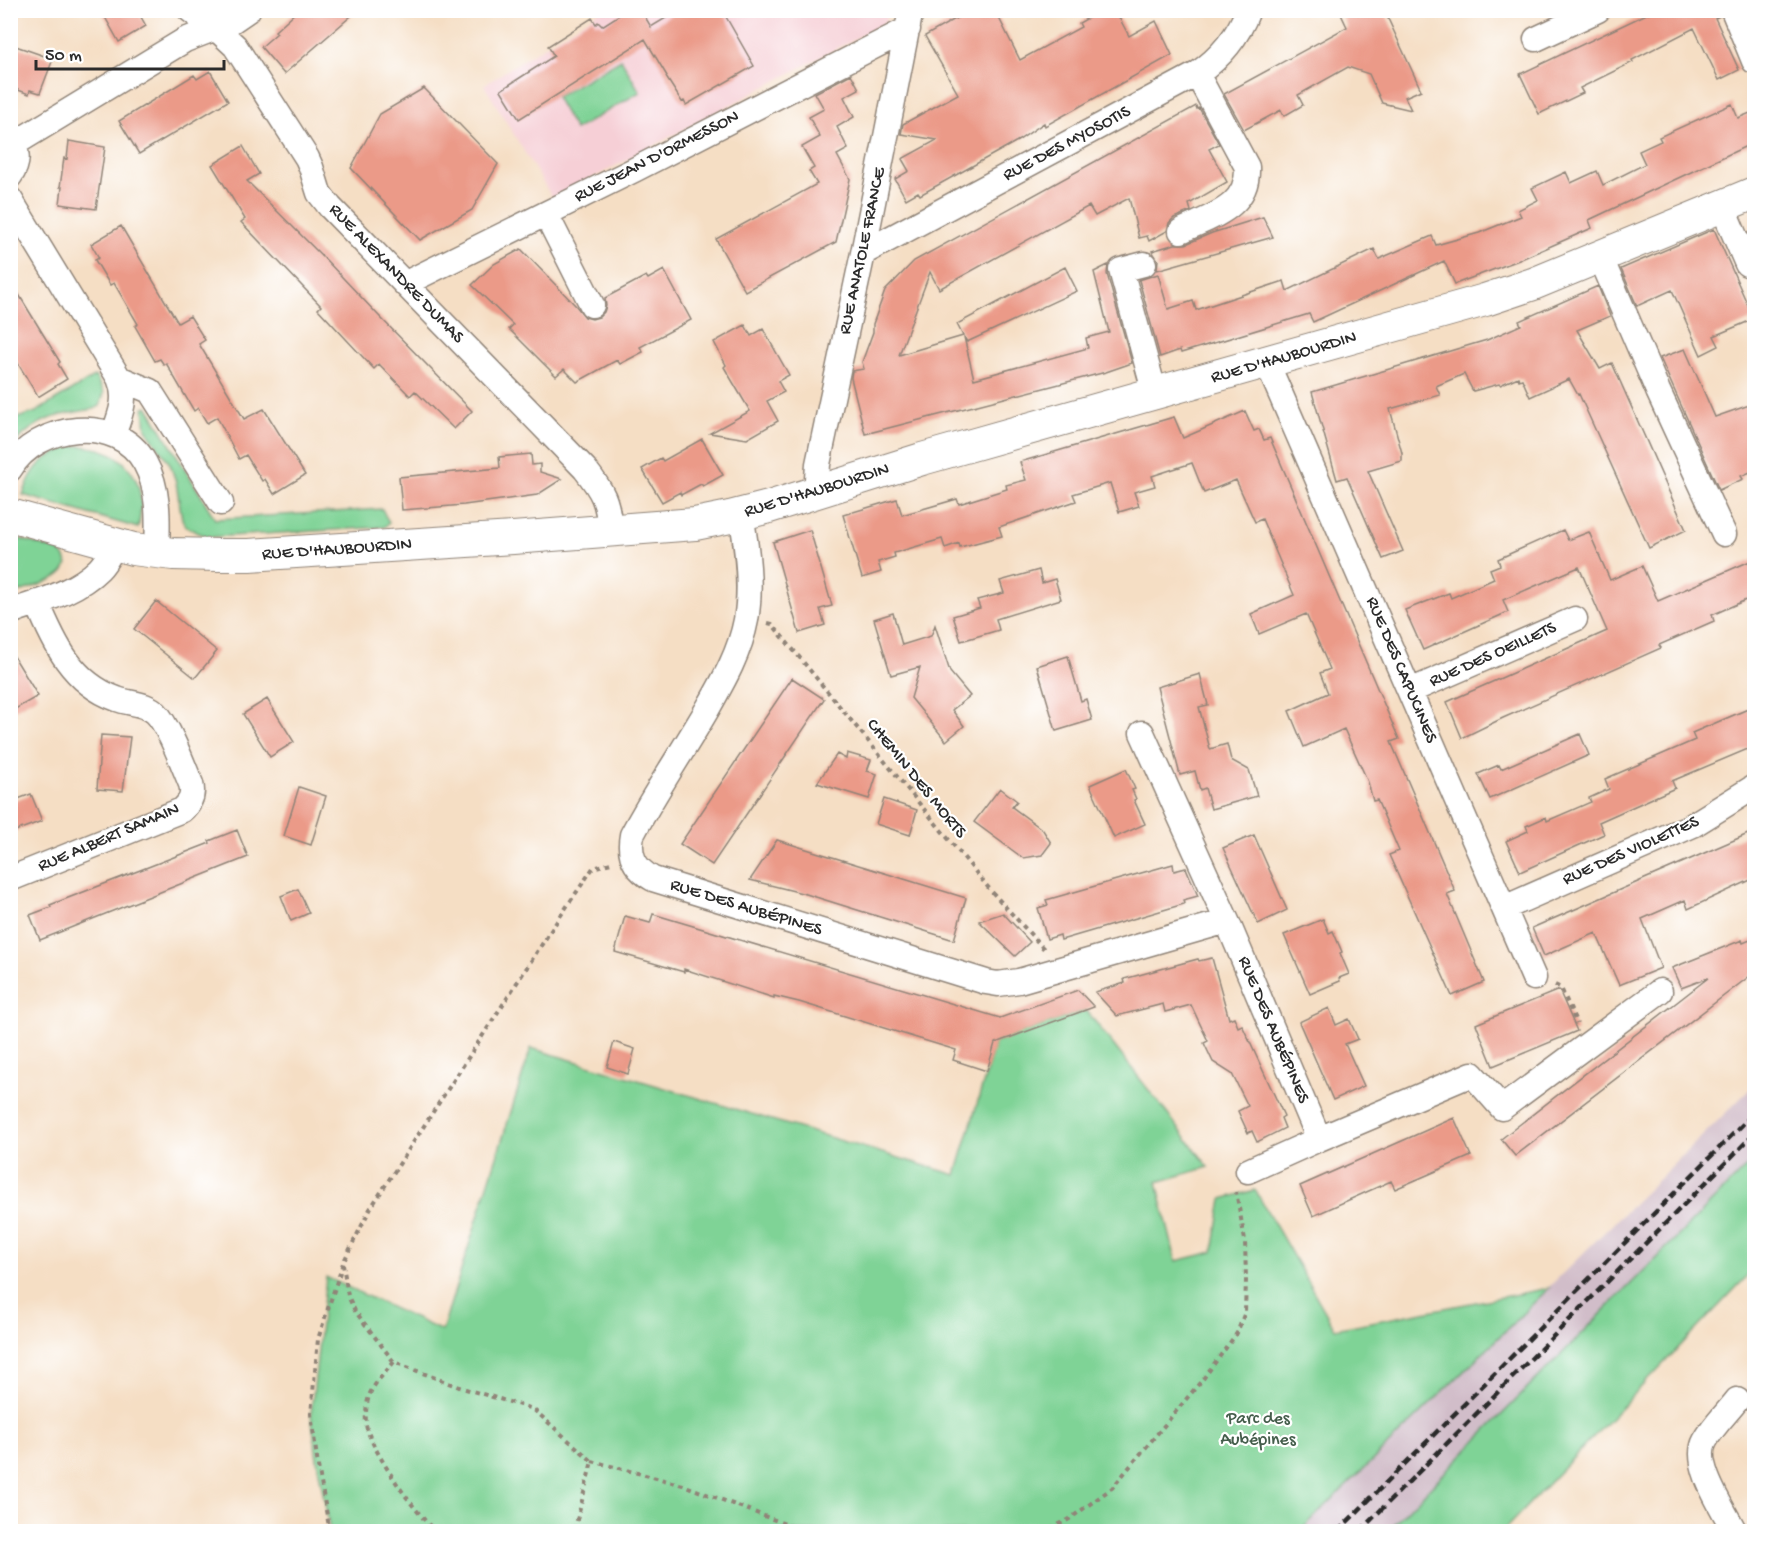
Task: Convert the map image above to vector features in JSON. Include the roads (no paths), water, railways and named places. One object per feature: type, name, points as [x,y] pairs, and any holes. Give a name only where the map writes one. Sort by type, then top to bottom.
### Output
[{"type":"main road","name":"RUE D'HAUBOURDIN","points":[[10,514],[116,545],[157,553],[249,555],[695,524],[741,514],[922,459],[1485,300],[1755,193]]},
{"type":"street","name":"RUE ALEXANDRE DUMAS","points":[[190,10],[235,46],[307,158],[312,167],[319,193],[330,207],[585,469],[599,487],[608,505],[610,531]]},
{"type":"street","points":[[10,176],[17,159],[12,141],[185,40],[229,23],[248,10]]},
{"type":"street","name":"RUE DES MYOSOTIS","points":[[863,253],[1197,74],[1219,57],[1231,43],[1248,10]]},
{"type":"street","points":[[1536,39],[1598,10]]},
{"type":"street","points":[[1732,10],[1755,61]]},
{"type":"street","name":"RUE JEAN D'ORMESSON","points":[[406,283],[546,214],[910,20]]},
{"type":"street","name":"RUE ANATOLE FRANCE","points":[[820,491],[818,464],[910,20]]},
{"type":"street","points":[[1181,231],[1231,206],[1239,199],[1247,177],[1246,167],[1197,74]]},
{"type":"street","points":[[10,199],[119,378],[123,390],[123,404],[113,435]]},
{"type":"street","points":[[1722,206],[1747,264],[1755,260]]},
{"type":"street","points":[[546,214],[592,305]]},
{"type":"street","points":[[1600,256],[1658,391],[1724,534]]},
{"type":"street","points":[[1144,264],[1121,270],[1155,394]]},
{"type":"street","name":"RUE DES CAPUCINES","points":[[1267,363],[1534,978]]},
{"type":"street","points":[[119,378],[150,391],[220,503]]},
{"type":"street","points":[[10,469],[34,443],[48,436],[74,430],[113,435],[137,452],[145,462],[152,478],[157,512],[157,553]]},
{"type":"street","name":"RUE DES AUBÉPINES","points":[[741,514],[748,572],[746,620],[739,648],[725,677],[632,835],[630,846],[632,857],[643,873],[653,879],[986,982],[1010,983],[1227,921]]},
{"type":"street","points":[[10,612],[59,594],[88,579],[101,567],[116,545]]},
{"type":"street","name":"RUE ALBERT SAMAIN","points":[[10,879],[182,810],[191,799],[193,791],[158,715],[147,706],[118,700],[86,682],[68,664],[60,651],[37,602]]},
{"type":"street","name":"RUE DES OEILLETS","points":[[1410,691],[1575,619]]},
{"type":"street","name":"RUE DES AUBÉPINES","points":[[1142,733],[1227,921],[1319,1139]]},
{"type":"street","name":"RUE DES VIOLETTES","points":[[1504,908],[1694,825],[1755,787]]},
{"type":"street","points":[[1248,1171],[1472,1074],[1502,1108],[1660,991]]},
{"type":"street","points":[[1735,1532],[1706,1474],[1701,1452],[1704,1442],[1737,1400]]},
{"type":"railway","points":[[1337,1532],[1754,1113]]},
{"type":"railway","points":[[1359,1532],[1754,1134]]},
{"type":"park label","name":"Parc des Aubépines","points":[[1258,1429]]}]
